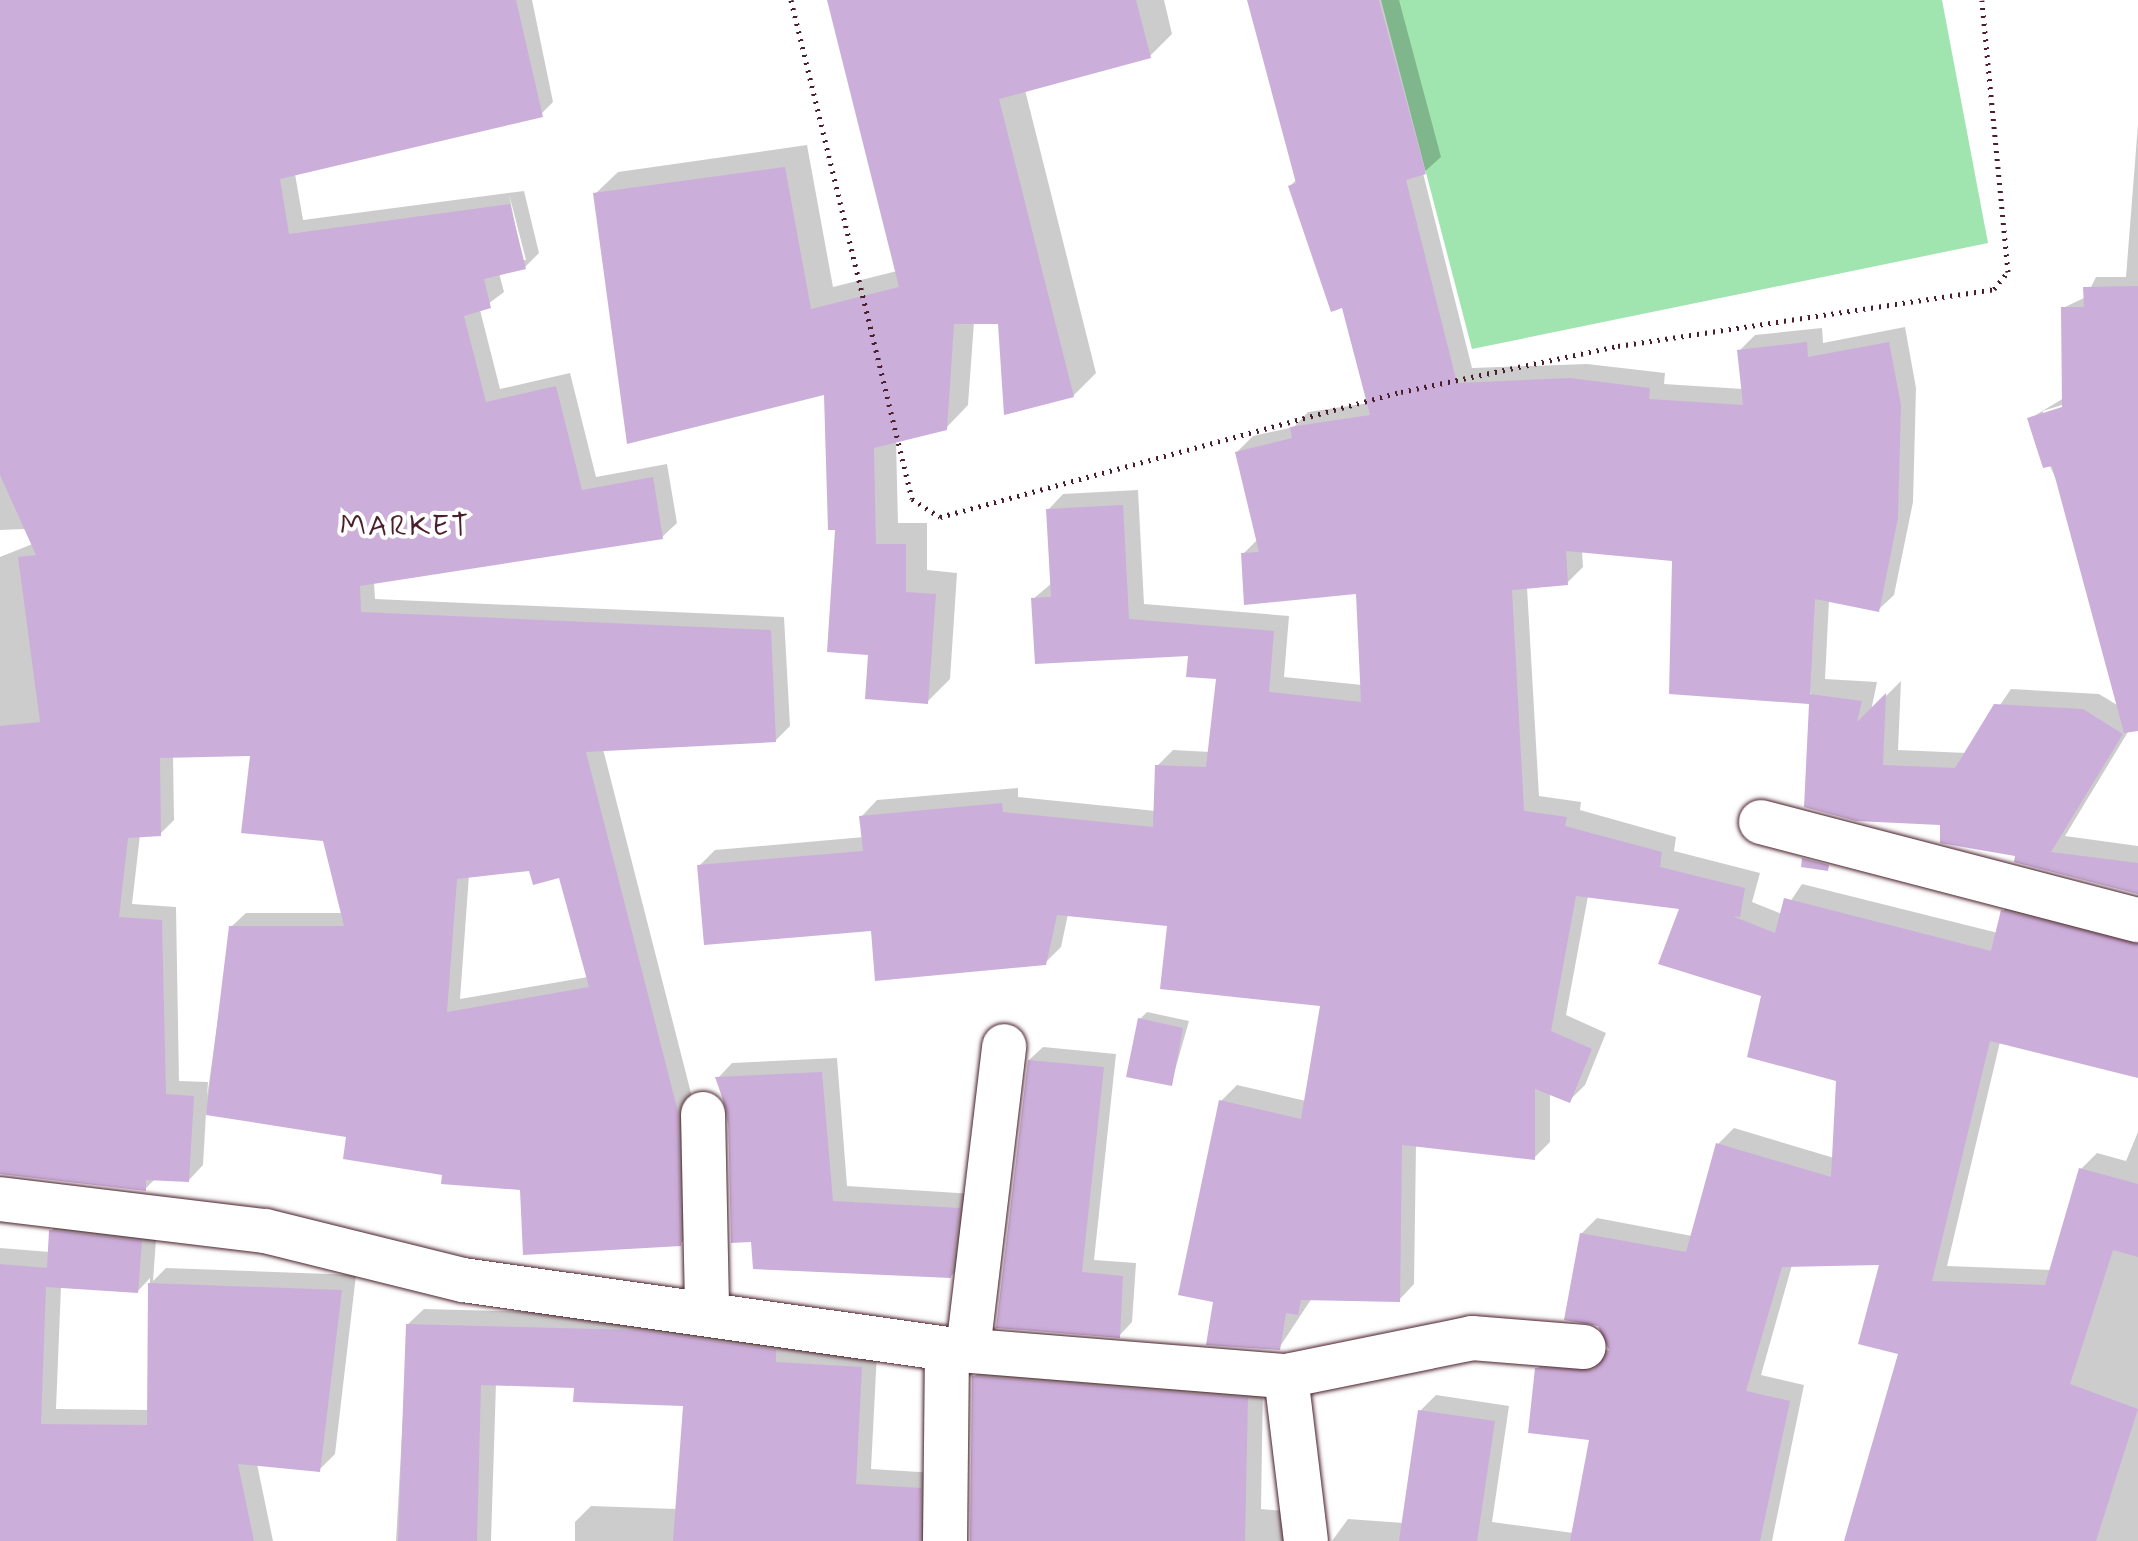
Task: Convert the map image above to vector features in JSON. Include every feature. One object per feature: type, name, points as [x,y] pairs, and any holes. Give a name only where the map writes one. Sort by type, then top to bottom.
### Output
[{"type":"street","points":[[1761,822],[2138,920]]},
{"type":"street","points":[[945,1541],[958,1349],[1004,1046]]},
{"type":"street","points":[[703,1114],[707,1313]]},
{"type":"street","points":[[0,1199],[235,1226],[463,1280],[958,1349],[1286,1376],[1472,1338],[1584,1347]]},
{"type":"street","points":[[1286,1376],[1306,1541]]},
{"type":"path","points":[[791,0],[912,499],[940,517],[1401,392],[1618,346],[1994,289],[2008,272],[1982,0]]},
{"type":"green space","points":[[1381,0],[1942,0],[1988,243],[1472,349]]},
{"type":"building","points":[[0,0],[516,0],[543,117],[280,179],[289,234],[510,204],[526,269],[484,279],[491,308],[464,316],[486,402],[556,386],[582,490],[653,477],[663,539],[360,586],[361,612],[771,630],[776,742],[586,752],[678,1112],[681,1246],[523,1255],[520,1190],[441,1184],[442,1175],[343,1159],[346,1137],[206,1115],[229,926],[344,926],[323,841],[241,833],[250,756],[160,758],[161,836],[128,838],[119,917],[162,920],[166,1094],[194,1096],[189,1182],[146,1180],[146,1191],[0,1174],[0,726],[40,722],[18,557],[36,555],[0,475]],"holes":[[[529,871],[533,885],[559,878],[589,987],[447,1012],[457,879]]]},
{"type":"building","points":[[827,0],[1136,0],[1151,58],[999,99],[1074,397],[1004,415],[998,324],[954,324],[947,430],[874,448],[876,544],[906,544],[906,592],[936,594],[928,704],[865,699],[868,655],[827,652],[835,530],[828,530],[824,395],[627,444],[593,193],[785,167],[811,309],[899,287]]},
{"type":"building","points":[[1247,0],[1379,0],[1426,174],[1406,180],[1457,383],[1570,378],[1650,388],[1649,399],[1743,405],[1737,350],[1807,342],[1808,357],[1889,342],[1901,405],[1898,518],[1879,612],[1815,599],[1810,694],[1862,701],[1857,722],[1886,693],[1883,765],[1955,768],[1994,704],[2083,709],[2123,734],[2051,852],[2138,863],[2138,894],[2014,862],[2015,856],[1940,843],[1940,825],[1856,821],[1804,807],[1809,704],[1669,694],[1672,561],[1566,551],[1568,585],[1512,590],[1524,811],[1567,817],[1565,826],[1662,852],[1660,867],[1745,888],[1740,917],[1732,916],[1775,933],[1784,898],[1991,951],[2001,910],[2138,944],[2138,1078],[1990,1041],[1932,1281],[2045,1285],[2079,1168],[2138,1184],[2138,1257],[2113,1250],[2070,1384],[2138,1409],[2096,1541],[1844,1541],[1898,1354],[1858,1344],[1879,1265],[1782,1267],[1746,1391],[1790,1401],[1760,1541],[1570,1541],[1589,1440],[1528,1433],[1535,1368],[1594,1370],[1609,1350],[1598,1326],[1564,1320],[1580,1233],[1686,1252],[1716,1143],[1831,1177],[1836,1081],[1747,1057],[1761,996],[1658,964],[1679,909],[1576,896],[1551,1031],[1592,1049],[1570,1103],[1535,1089],[1535,1160],[1402,1145],[1400,1302],[1301,1300],[1298,1315],[1286,1313],[1280,1350],[1206,1345],[1213,1302],[1178,1295],[1219,1100],[1301,1119],[1320,1006],[1160,989],[1167,926],[1057,915],[1046,965],[875,981],[871,931],[704,945],[697,865],[863,851],[859,816],[1002,803],[1003,812],[1153,827],[1155,765],[1206,767],[1216,679],[1186,677],[1188,656],[1035,664],[1031,598],[1051,597],[1046,509],[1123,505],[1129,619],[1274,631],[1269,692],[1361,702],[1356,594],[1244,605],[1241,553],[1259,552],[1235,452],[1292,438],[1290,427],[1370,415],[1342,308],[1331,312],[1288,186],[1296,183]]},
{"type":"building","points":[[2138,286],[2138,731],[2124,733],[2052,466],[2043,468],[2027,418],[2062,407],[2061,307],[2084,307],[2083,287]]},
{"type":"building","points":[[1802,858],[1829,865],[1828,871],[1801,867]]},
{"type":"building","points":[[1138,1018],[1183,1028],[1172,1086],[1126,1077]]},
{"type":"building","points":[[1028,1060],[1104,1067],[1082,1272],[1123,1276],[1120,1338],[996,1328]]},
{"type":"building","points":[[822,1072],[833,1201],[960,1208],[951,1278],[753,1269],[751,1242],[731,1243],[728,1114],[715,1077]]},
{"type":"building","points":[[49,1230],[142,1241],[138,1293],[46,1287],[41,1424],[147,1425],[148,1283],[342,1290],[320,1472],[238,1464],[254,1541],[0,1541],[0,1264],[47,1268]]},
{"type":"building","points":[[406,1324],[639,1330],[776,1350],[776,1362],[862,1367],[856,1484],[921,1488],[920,1541],[673,1541],[683,1406],[573,1402],[574,1388],[481,1385],[477,1541],[398,1541]]},
{"type":"building","points":[[972,1376],[1248,1398],[1245,1541],[970,1541]]},
{"type":"building","points":[[1418,1410],[1495,1421],[1477,1541],[1399,1541]]},
{"type":"district","name":"MARKET","points":[[405,527]]}]
